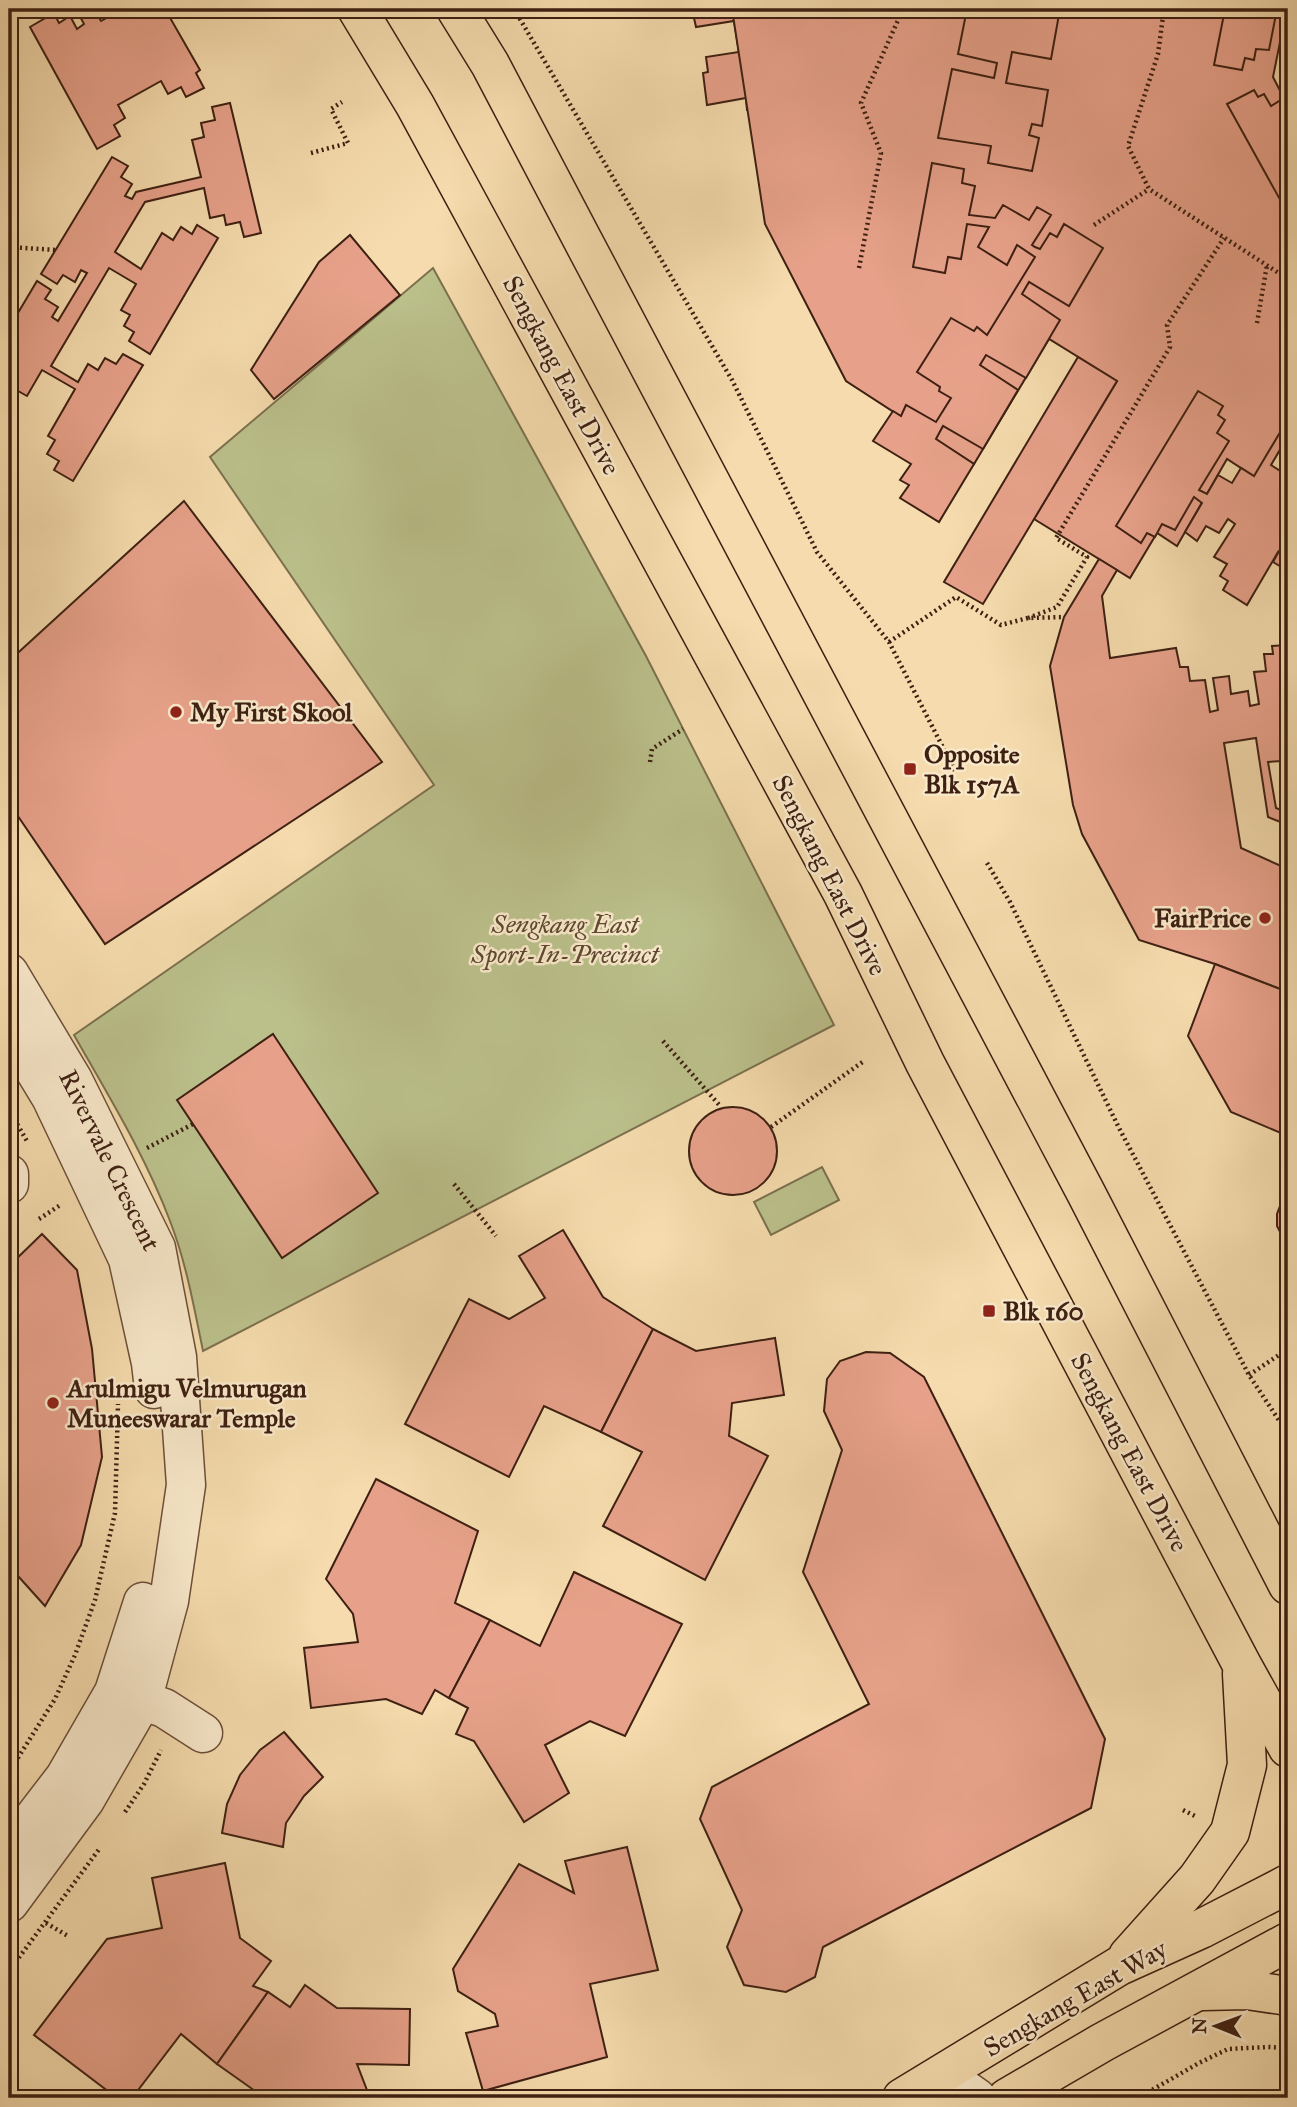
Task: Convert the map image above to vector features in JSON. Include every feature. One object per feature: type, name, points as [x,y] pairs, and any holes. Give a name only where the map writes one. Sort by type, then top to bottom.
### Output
[{"type":"main road","name":"Sengkang East Drive","points":[[357,9],[422,117],[836,882],[925,1063],[1288,1748]]},
{"type":"main road","points":[[456,9],[490,64],[1093,1205],[1288,1585]]},
{"type":"main road","points":[[1119,1966],[1197,1879],[1230,1832],[1247,1765],[1242,1665]]},
{"type":"main road","name":"Sengkang East Way","points":[[916,2090],[1119,1966],[1201,1929],[1288,1884]]},
{"type":"main road","name":"Sengkang East Way","points":[[1007,2098],[1103,2042],[1288,1942]]},
{"type":"main road","points":[[1198,1991],[1247,1990],[1288,1996]]},
{"type":"street","name":"Rivervale Crescent","points":[[9,973],[73,1080],[156,1248],[177,1357],[186,1485],[166,1535]]},
{"type":"street","name":"Rivervale Crescent","points":[[9,1028],[51,1097],[128,1259],[153,1372],[169,1601],[85,1800],[54,1816],[9,1850]]},
{"type":"street","points":[[9,1184],[19,1160]]},
{"type":"street","points":[[128,1696],[164,1708],[191,1725]]},
{"type":"street","name":"Rivervale Crescent","points":[[9,1903],[54,1816]]},
{"type":"street","points":[[916,2090],[960,2086],[977,2098]]},
{"type":"path","points":[[514,9],[732,380],[817,552],[889,642],[956,774]]},
{"type":"path","points":[[859,268],[881,153],[861,103],[903,9]]},
{"type":"path","points":[[1164,9],[1158,54],[1128,146],[1149,189],[1288,279]]},
{"type":"path","points":[[311,153],[348,143],[331,108],[342,102]]},
{"type":"path","points":[[1094,225],[1149,189]]},
{"type":"path","points":[[889,642],[956,597],[1001,625],[1057,607],[1087,557],[1056,538],[1170,347],[1167,325],[1224,238]]},
{"type":"path","points":[[9,247],[56,250]]},
{"type":"path","points":[[1257,323],[1268,265]]},
{"type":"path","points":[[1028,618],[1065,617]]},
{"type":"path","points":[[650,762],[652,749],[683,729]]},
{"type":"path","points":[[986,863],[1010,902],[1118,1126],[1249,1375],[1288,1434]]},
{"type":"path","points":[[663,1041],[721,1107]]},
{"type":"path","points":[[771,1127],[864,1061]]},
{"type":"path","points":[[9,1110],[19,1160]]},
{"type":"path","points":[[146,1149],[193,1124]]},
{"type":"path","points":[[454,1184],[496,1236]]},
{"type":"path","points":[[59,1198],[67,1213]]},
{"type":"path","points":[[39,1219],[62,1204]]},
{"type":"path","points":[[1249,1375],[1288,1349]]},
{"type":"path","points":[[9,1772],[55,1699],[95,1600],[115,1513],[118,1401]]},
{"type":"path","points":[[123,1815],[191,1725]]},
{"type":"path","points":[[9,1971],[102,1845]]},
{"type":"path","points":[[46,1923],[68,1936]]},
{"type":"path","points":[[1138,2098],[1228,2049],[1288,2048]]},
{"type":"green space","name":"Sengkang East Sport-In-Precinct","points":[[433,268],[646,656],[834,1025],[203,1351],[181,1252],[170,1221],[125,1126],[74,1035],[434,785],[210,457]]},
{"type":"green space","points":[[822,1167],[839,1200],[771,1235],[754,1202]]},
{"type":"building","points":[[76,9],[94,9],[101,21],[119,11],[118,9],[165,9],[200,70],[196,73],[204,88],[186,97],[181,87],[168,94],[161,81],[118,105],[125,118],[114,125],[120,136],[97,149],[30,27],[54,13],[59,23],[70,16],[77,29],[84,24]]},
{"type":"building","points":[[692,9],[787,9],[791,36],[748,42],[751,56],[793,50],[803,117],[760,125],[758,109],[747,110],[746,98],[707,105],[703,73],[708,72],[706,57],[739,52],[734,21],[696,27]]},
{"type":"building","points":[[732,9],[1288,9],[1273,77],[1288,106],[1288,436],[1261,481],[1227,459],[1177,546],[1157,533],[1130,578],[1034,519],[1117,381],[1049,339],[974,464],[846,381],[765,224]]},
{"type":"building","points":[[967,9],[1060,9],[1051,59],[1012,52],[1006,83],[1048,90],[1042,126],[1032,124],[1029,135],[1039,138],[1032,171],[988,163],[991,146],[938,138],[952,69],[994,78],[997,63],[958,54]]},
{"type":"building","points":[[1225,9],[1277,9],[1269,50],[1256,49],[1254,60],[1245,58],[1242,70],[1214,65]]},
{"type":"building","points":[[1254,90],[1258,97],[1264,94],[1271,106],[1284,98],[1288,106],[1288,214],[1227,104]]},
{"type":"building","points":[[230,103],[261,233],[244,237],[240,222],[226,225],[224,215],[210,218],[204,188],[145,202],[115,252],[141,269],[162,233],[173,240],[181,227],[192,234],[197,225],[218,238],[150,354],[129,341],[134,332],[124,326],[130,315],[121,310],[136,284],[109,268],[51,366],[78,382],[88,364],[98,370],[105,358],[116,364],[123,354],[143,365],[73,481],[54,470],[59,461],[47,454],[55,440],[48,436],[75,389],[42,370],[27,396],[18,391],[15,395],[9,392],[9,328],[37,281],[51,290],[45,299],[58,307],[52,317],[58,321],[87,273],[81,270],[75,282],[63,275],[57,284],[41,274],[112,157],[128,166],[121,177],[132,184],[125,196],[132,199],[136,192],[201,177],[192,140],[204,137],[201,123],[215,120],[212,107]]},
{"type":"building","points":[[932,163],[964,169],[962,183],[975,186],[969,215],[995,218],[1003,205],[1029,220],[1037,207],[1051,215],[1032,245],[1035,247],[1040,249],[1050,233],[1057,237],[1064,224],[1103,248],[1069,306],[1029,282],[1022,294],[1060,320],[1026,378],[986,355],[980,365],[1018,390],[983,449],[943,426],[936,439],[974,464],[939,522],[900,498],[909,485],[900,480],[911,464],[873,441],[893,411],[901,416],[906,405],[936,422],[951,398],[917,372],[951,318],[974,331],[977,327],[987,335],[1035,257],[1017,245],[1007,265],[978,247],[989,227],[967,224],[961,259],[948,257],[945,273],[913,267]]},
{"type":"building","points":[[350,235],[400,295],[274,399],[251,370],[319,262]]},
{"type":"building","points":[[1078,357],[1117,381],[983,604],[944,582]]},
{"type":"building","points":[[1198,391],[1223,406],[1218,415],[1225,420],[1217,433],[1229,441],[1199,490],[1207,494],[1218,475],[1232,483],[1241,468],[1254,476],[1288,419],[1288,436],[1271,465],[1282,472],[1288,462],[1288,550],[1285,556],[1278,552],[1247,605],[1223,590],[1228,581],[1220,576],[1227,564],[1214,557],[1235,524],[1228,519],[1219,533],[1206,526],[1197,541],[1185,532],[1202,503],[1194,497],[1175,530],[1162,524],[1155,537],[1147,533],[1141,543],[1116,526]]},
{"type":"building","name":"My First Skool","points":[[184,501],[382,762],[105,944],[9,803],[9,661]]},
{"type":"building","points":[[1288,535],[1288,571],[1273,562]]},
{"type":"building","points":[[1099,559],[1117,570],[1102,596],[1110,658],[1176,648],[1180,667],[1188,667],[1190,681],[1205,680],[1210,712],[1218,710],[1213,678],[1229,676],[1231,694],[1248,691],[1250,706],[1259,704],[1254,672],[1266,671],[1264,654],[1273,654],[1272,646],[1288,645],[1288,776],[1283,777],[1281,761],[1268,762],[1276,808],[1288,813],[1288,825],[1268,817],[1256,738],[1224,743],[1241,848],[1281,866],[1288,865],[1288,992],[1215,964],[1139,940],[1082,834],[1073,805],[1050,666],[1064,617]]},
{"type":"building","points":[[1215,964],[1288,992],[1288,1136],[1231,1112],[1188,1036]]},
{"type":"building","points":[[273,1034],[378,1193],[282,1258],[177,1100]]},
{"type":"building","points":[[724,1107],[742,1107],[758,1114],[770,1126],[777,1142],[777,1160],[770,1176],[758,1188],[742,1195],[724,1195],[708,1188],[696,1176],[689,1160],[689,1142],[696,1126],[708,1114]]},
{"type":"building","points":[[1288,1185],[1288,1247],[1277,1226],[1277,1214]]},
{"type":"building","points":[[563,1230],[603,1297],[653,1329],[601,1432],[544,1406],[509,1477],[405,1424],[469,1299],[509,1319],[545,1298],[519,1256]]},
{"type":"building","name":"Arulmigu Velmurugan Muneeswarar Temple","points":[[42,1234],[77,1270],[92,1349],[102,1457],[81,1545],[45,1606],[9,1566],[9,1266]]},
{"type":"building","points":[[653,1329],[696,1351],[775,1338],[784,1395],[732,1403],[729,1436],[768,1456],[705,1580],[603,1526],[642,1452],[601,1432]]},
{"type":"building","points":[[866,1352],[890,1353],[924,1377],[1105,1739],[1091,1808],[823,1947],[815,1977],[786,1992],[744,1985],[727,1947],[742,1910],[700,1819],[712,1787],[869,1704],[803,1572],[842,1450],[824,1411],[827,1379],[840,1361]]},
{"type":"building","points":[[376,1479],[478,1531],[455,1603],[490,1620],[449,1698],[435,1690],[422,1714],[386,1699],[311,1708],[304,1648],[358,1642],[353,1614],[326,1579]]},
{"type":"building","points":[[574,1572],[682,1624],[625,1736],[590,1721],[545,1745],[569,1793],[524,1822],[474,1741],[456,1734],[468,1708],[449,1698],[490,1620],[540,1646]]},
{"type":"building","points":[[284,1732],[323,1777],[304,1796],[286,1823],[283,1847],[222,1833],[227,1804],[240,1775],[260,1750]]},
{"type":"building","points":[[627,1847],[658,1970],[590,1984],[607,2057],[483,2091],[466,2033],[498,2026],[495,2014],[458,1991],[453,1969],[519,1864],[574,1893],[565,1861]]},
{"type":"building","points":[[225,1863],[240,1938],[271,1961],[253,1986],[268,1992],[217,2064],[181,2034],[132,2098],[117,2098],[34,2035],[107,1939],[162,1928],[152,1878]]},
{"type":"building","points":[[305,1985],[337,2008],[410,2009],[409,2065],[357,2064],[370,2098],[265,2098],[217,2064],[268,1992],[290,2007]]},
{"type":"place","name":"My First Skool","points":[[176,712]]},
{"type":"place","name":"Opposite Blk 157A","points":[[910,769]]},
{"type":"place","name":"FairPrice","points":[[1265,918]]},
{"type":"place","name":"Blk 160","points":[[989,1311]]},
{"type":"place","name":"Arulmigu Velmurugan Muneeswarar Temple","points":[[53,1403]]}]
